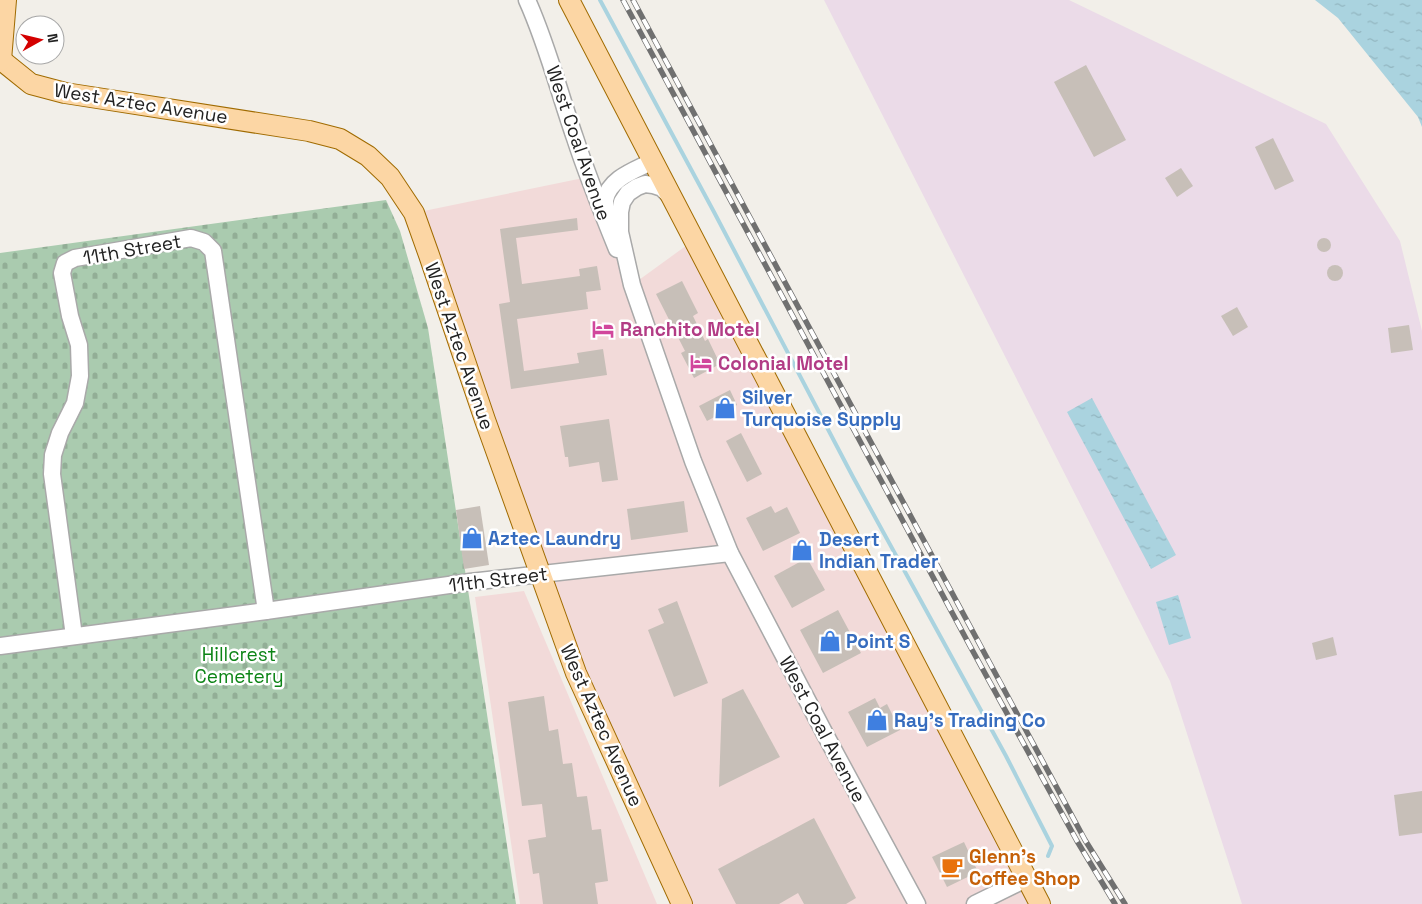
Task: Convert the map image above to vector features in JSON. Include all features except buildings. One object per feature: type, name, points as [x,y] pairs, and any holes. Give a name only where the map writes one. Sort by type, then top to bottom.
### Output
[{"type":"main road","points":[[0,60],[6,0]]},
{"type":"main road","points":[[569,0],[1040,904]]},
{"type":"main road","name":"West Aztec Avenue","points":[[0,60],[31,84],[65,93],[309,131],[340,139],[368,156],[390,177],[414,213],[576,674],[682,904]]},
{"type":"street","name":"West Coal Avenue","points":[[527,0],[538,24],[575,138],[632,286],[694,461],[730,553],[917,904]]},
{"type":"street","points":[[607,224],[605,202],[611,186],[623,177],[653,162]]},
{"type":"street","points":[[632,286],[620,232],[622,202],[628,193],[646,184],[662,188],[672,198]]},
{"type":"street","name":"11th Street","points":[[74,636],[52,474],[54,455],[60,432],[75,403],[80,376],[79,345],[70,316],[62,273],[65,263],[75,258],[191,238],[204,242],[213,252],[266,611]]},
{"type":"street","name":"11th Street","points":[[0,646],[470,582],[730,553]]},
{"type":"street","points":[[975,904],[1026,879]]},
{"type":"shaded area","points":[[824,0],[1069,0],[1326,124],[1400,241],[1422,331],[1422,904],[1242,904],[1170,681]]},
{"type":"shaded area","points":[[588,177],[632,285],[694,240],[1040,904],[682,904],[576,673],[414,213]]},
{"type":"shaded area","points":[[524,591],[657,904],[520,904],[475,597]]},
{"type":"green space","name":"Hillcrest Cemetery","points":[[386,200],[400,231],[428,328],[516,904],[0,904],[0,253]]},
{"type":"water","points":[[1315,0],[1422,0],[1422,127],[1418,117],[1338,18]]},
{"type":"water","points":[[1092,398],[1176,555],[1151,569],[1067,412]]},
{"type":"water","points":[[1178,595],[1191,638],[1169,645],[1156,602]]},
{"type":"waterway","points":[[600,0],[853,477],[1006,756],[1052,846],[1048,856]]},
{"type":"railway","points":[[623,0],[970,646],[1077,841],[1115,904]]},
{"type":"railway","points":[[633,0],[1085,840],[1125,904]]},
{"type":"place","name":"Ranchito Motel","points":[[603,329]]},
{"type":"place","name":"Colonial Motel","points":[[701,363]]},
{"type":"place","name":"Silver Turquoise Supply","points":[[725,408]]},
{"type":"place","name":"Aztec Laundry","points":[[472,538]]},
{"type":"place","name":"Desert Indian Trader","points":[[802,550]]},
{"type":"place","name":"Point S","points":[[830,641]]},
{"type":"place","name":"Ray's Trading Co","points":[[877,720]]},
{"type":"place","name":"Glenn's Coffee Shop","points":[[952,867]]}]
